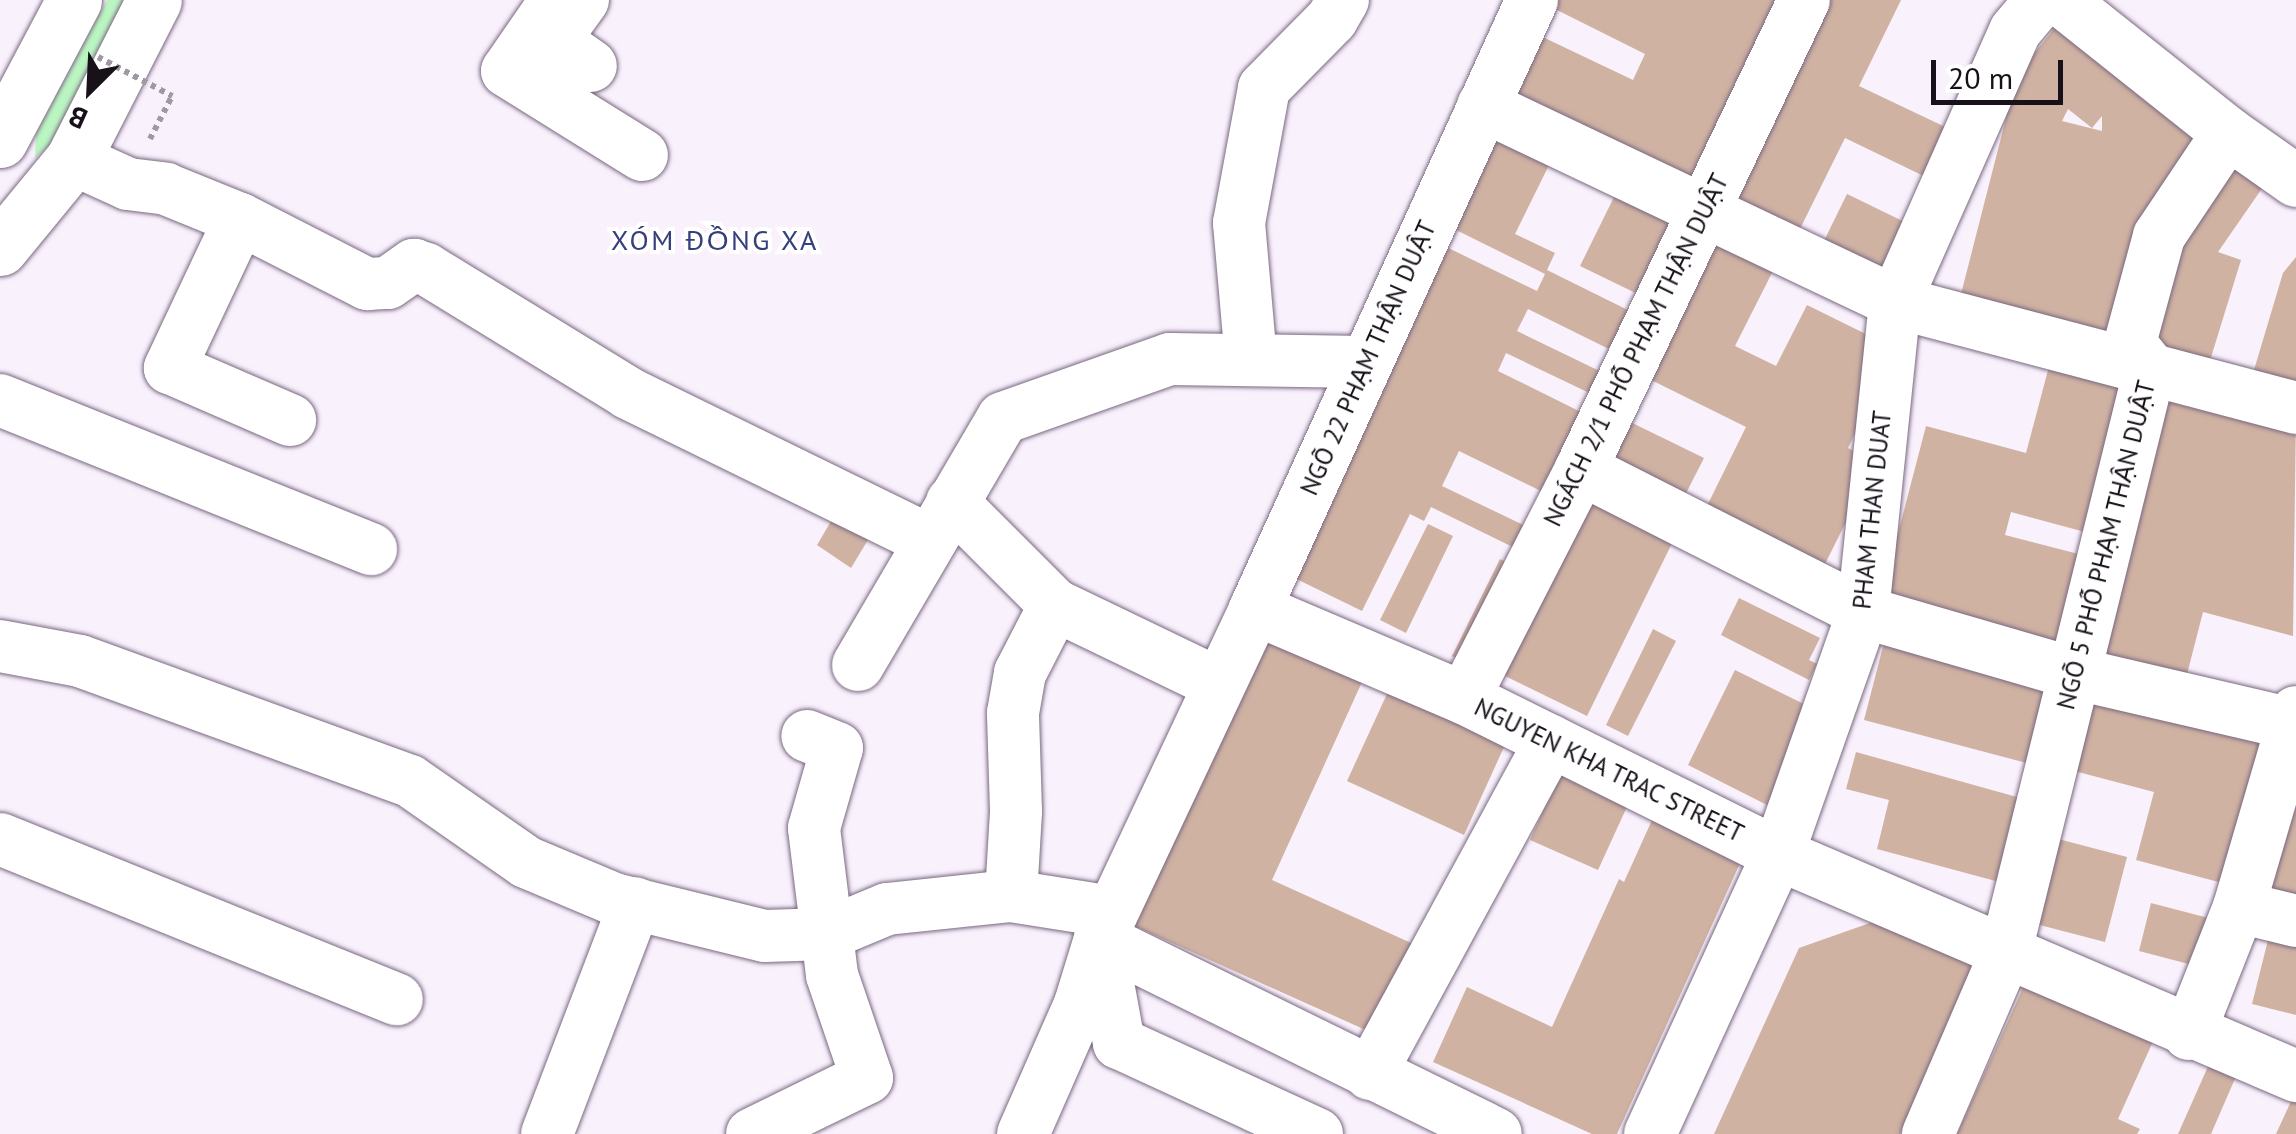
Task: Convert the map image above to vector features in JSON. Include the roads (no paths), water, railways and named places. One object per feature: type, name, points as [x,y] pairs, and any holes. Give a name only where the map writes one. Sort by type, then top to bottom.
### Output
[{"type":"main road","points":[[0,140],[76,0]]},
{"type":"main road","points":[[0,171],[14,121],[76,0]]},
{"type":"main road","points":[[0,248],[72,159],[154,0]]},
{"type":"street","points":[[556,0],[507,71],[642,155]]},
{"type":"street","points":[[583,0],[554,40],[592,66]]},
{"type":"street","points":[[1251,360],[1240,224],[1264,88],[1332,20],[1343,0]]},
{"type":"street","name":"NGÕ 22 PHẠM THẬN DUẬT","points":[[1255,610],[1532,0]]},
{"type":"street","name":"NGÁCH 2/1 PHỐ PHẠM THẬN DUẬT","points":[[1464,698],[1581,468],[1804,0]]},
{"type":"street","name":"PHAM THAN DUAT","points":[[1650,1134],[1778,854],[1863,612],[1895,302],[2015,31],[2040,0]]},
{"type":"street","points":[[2061,0],[2228,134],[2296,181]]},
{"type":"street","points":[[1482,106],[1706,208],[1895,302],[2296,408]]},
{"type":"street","name":"NGÕ 5 PHỐ PHẠM THẬN DUẬT","points":[[1928,1134],[2005,955],[2150,368],[2130,344],[2160,236],[2228,134]]},
{"type":"street","points":[[72,159],[128,184],[166,189],[240,219],[368,284],[388,283],[414,265],[426,268],[628,393],[940,521],[1055,605],[1219,684]]},
{"type":"street","points":[[240,219],[170,368],[290,420]]},
{"type":"street","points":[[858,665],[1003,418],[1170,359],[1366,362]]},
{"type":"street","points":[[0,400],[371,549]]},
{"type":"street","points":[[1581,468],[1863,612],[2073,674],[2295,720],[2239,907],[2189,1034]]},
{"type":"street","points":[[1011,896],[1016,811],[1013,713],[1020,673],[1055,605]]},
{"type":"street","points":[[1023,1134],[1080,1004],[1106,926],[1255,610]]},
{"type":"street","name":"NGUYEN KHA TRAC STREET","points":[[1255,610],[1464,698],[1778,854],[2189,1034],[2296,1076]]},
{"type":"street","points":[[0,646],[80,661],[410,781],[526,862],[635,903],[765,936],[826,934],[887,908],[1011,896],[1106,926],[1370,1074],[1496,1134]]},
{"type":"street","points":[[752,1134],[867,1078],[832,975],[814,828],[837,748],[807,736]]},
{"type":"street","points":[[1370,1074],[1551,740]]},
{"type":"street","points":[[0,839],[397,999]]},
{"type":"street","points":[[547,1134],[635,903]]},
{"type":"street","points":[[2239,907],[2296,922]]},
{"type":"street","points":[[1106,926],[1119,1042],[1317,1134]]},
{"type":"district","name":"XÓM ĐỒNG XA","points":[[715,240]]}]
